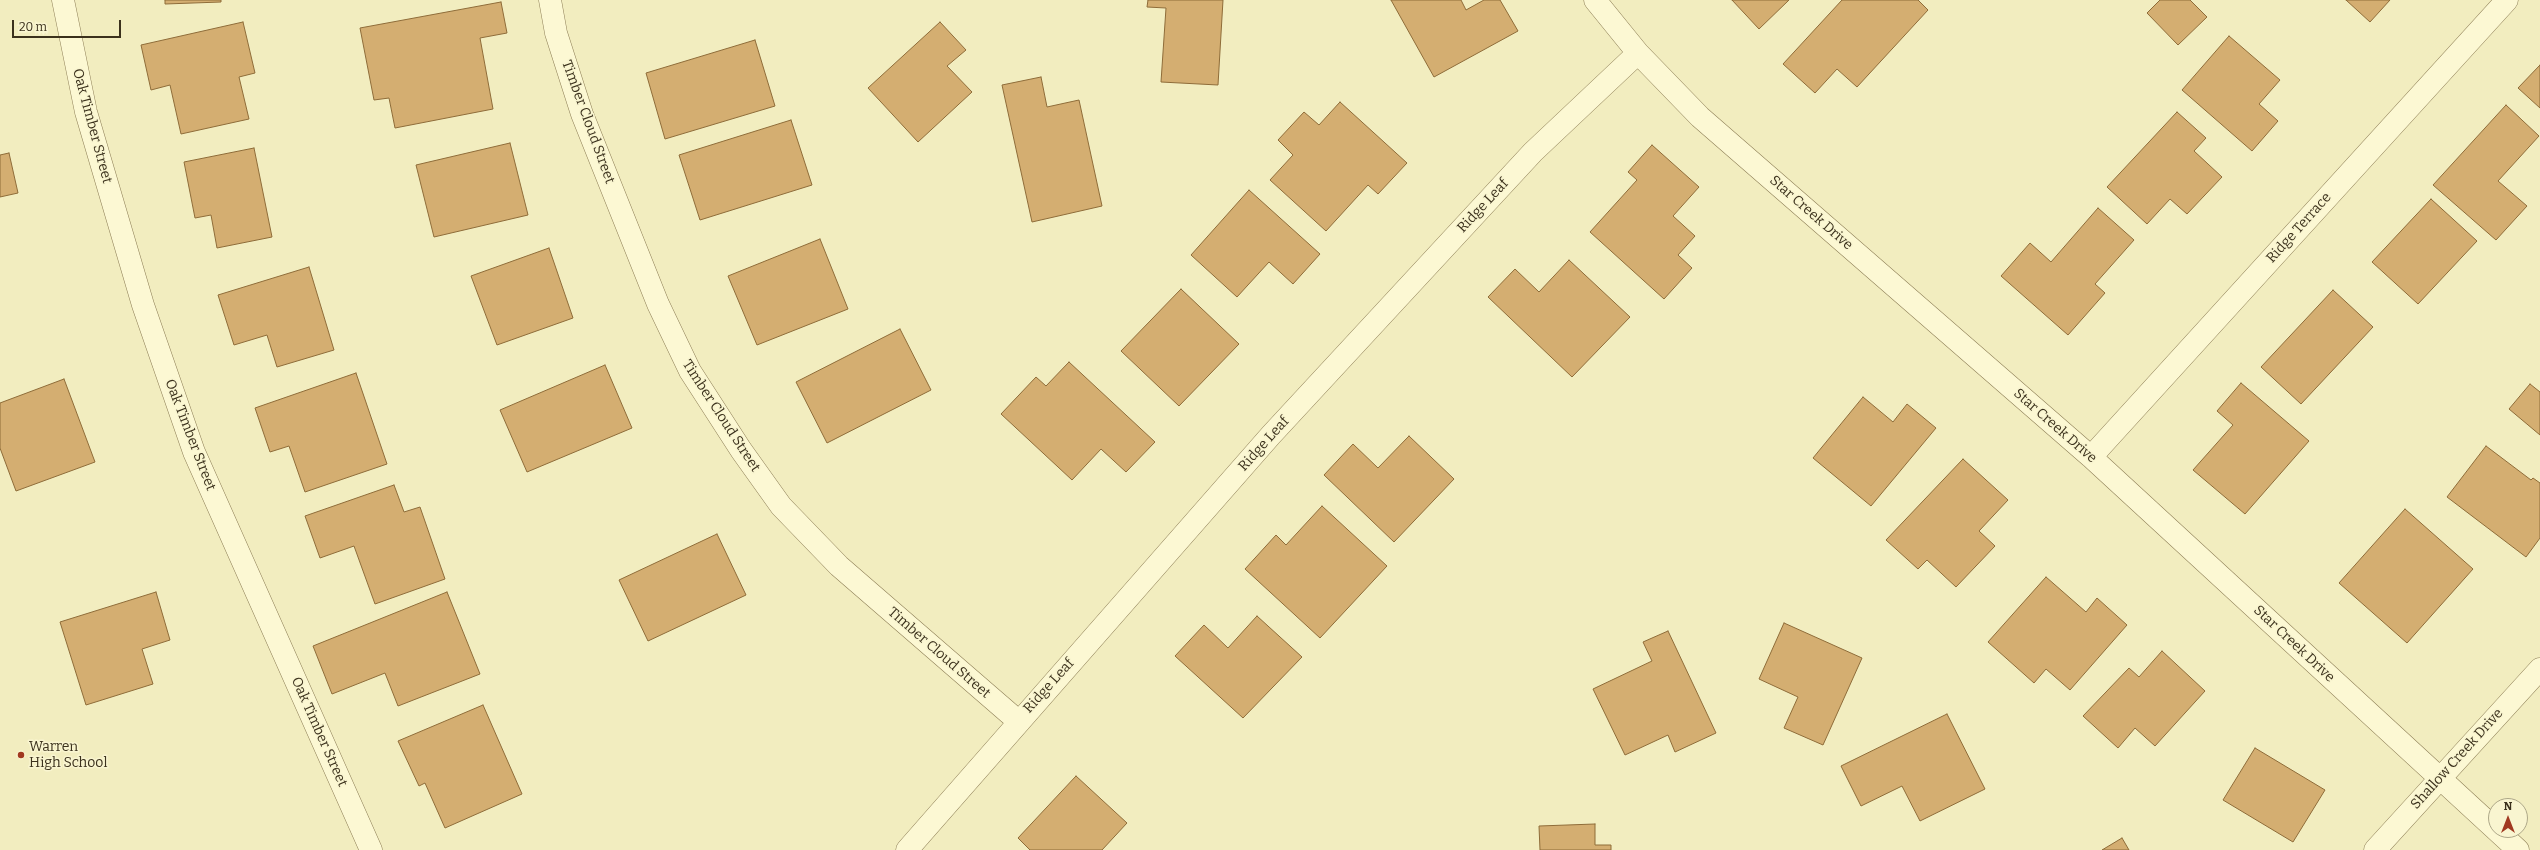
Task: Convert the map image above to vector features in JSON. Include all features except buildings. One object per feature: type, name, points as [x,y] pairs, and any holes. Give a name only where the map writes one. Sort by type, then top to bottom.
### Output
[{"type":"street","name":"Oak Timber Street","points":[[63,0],[86,112],[143,305],[194,452],[371,850]]},
{"type":"street","name":"Timber Cloud Street","points":[[550,0],[556,33],[582,114],[658,304],[690,371],[737,443],[781,506],[839,566],[1018,721]]},
{"type":"street","name":"Star Creek Drive","points":[[1595,0],[1638,53],[1700,117],[2091,457],[2439,779],[2518,850]]},
{"type":"street","name":"Ridge Terrace","points":[[2091,457],[2507,0]]},
{"type":"street","name":"Ridge Leaf","points":[[907,850],[1018,721],[1271,436],[1533,152],[1638,53]]},
{"type":"street","name":"Shallow Creek Drive","points":[[2375,850],[2540,668]]},
{"type":"place","name":"Warren High School","points":[[21,755]]}]
